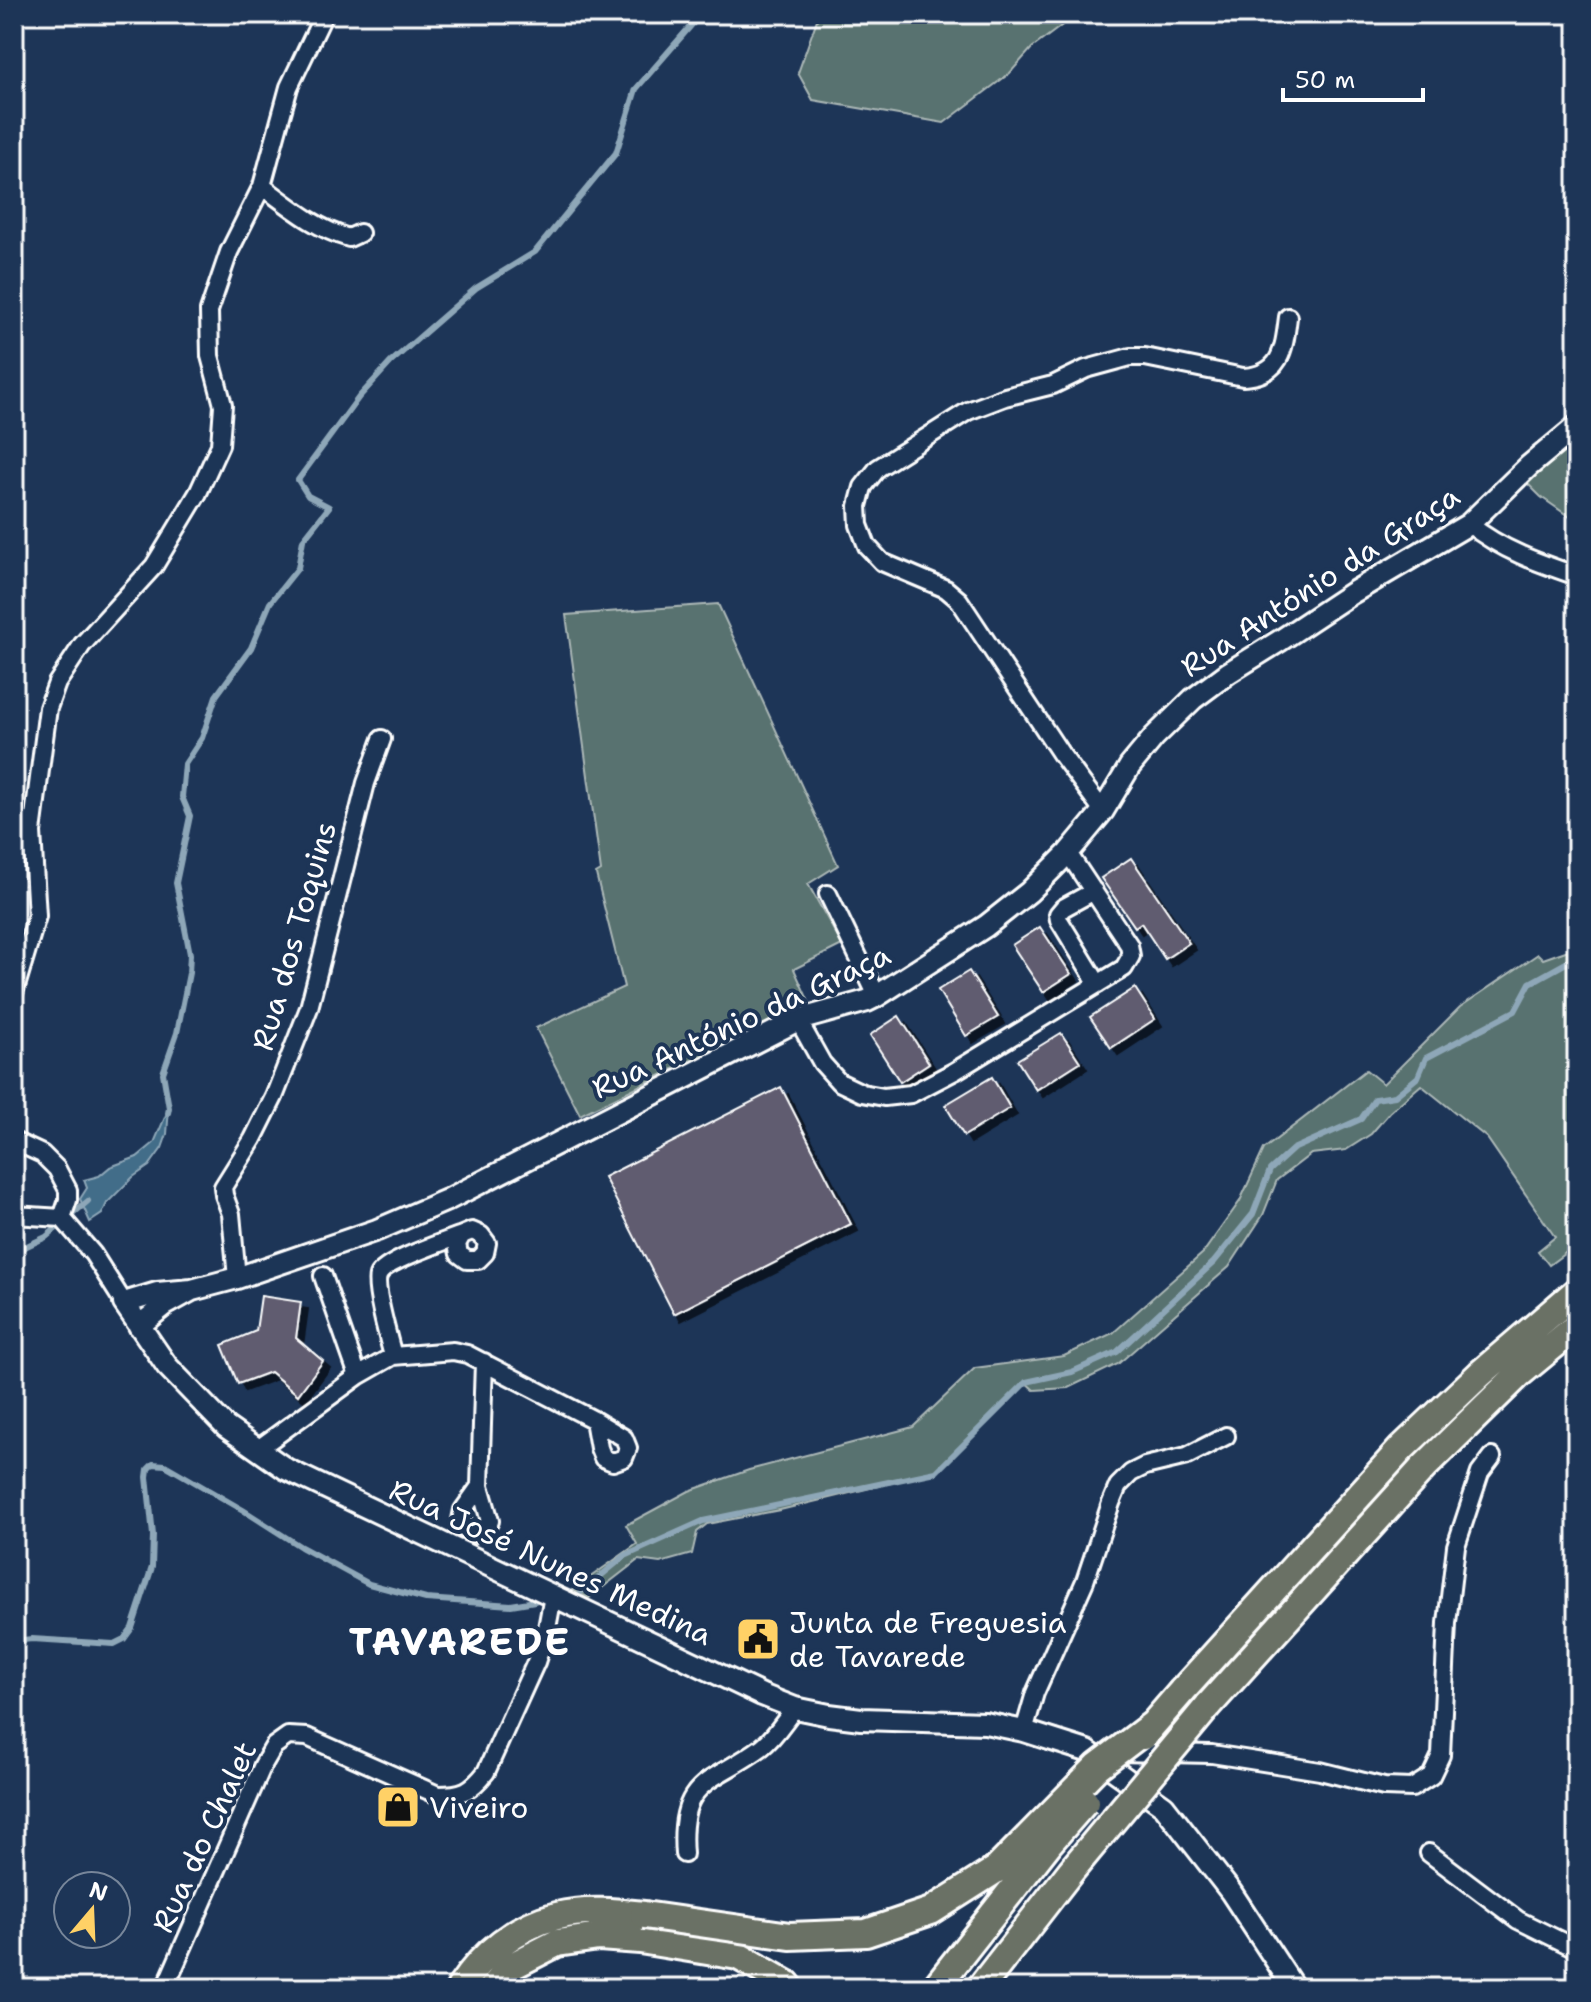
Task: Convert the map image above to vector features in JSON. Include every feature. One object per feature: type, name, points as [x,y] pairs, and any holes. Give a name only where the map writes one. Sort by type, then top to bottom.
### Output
[{"type":"main road","points":[[935,1988],[1049,1843],[1402,1448],[1480,1374],[1577,1291]]},
{"type":"main road","points":[[980,1988],[1071,1871],[1208,1706],[1424,1467],[1519,1374],[1577,1326]]},
{"type":"main road","points":[[493,1988],[510,1967],[557,1943],[642,1928],[790,1936],[866,1933],[931,1911],[997,1869],[1098,1766],[1152,1725]]},
{"type":"main road","points":[[460,1988],[477,1964],[492,1950],[530,1926],[559,1915],[620,1913],[642,1928],[738,1956],[790,1988]]},
{"type":"street","points":[[14,993],[37,916],[32,832],[48,708],[57,683],[82,645],[154,566],[198,493],[220,445],[223,405],[210,356],[209,311],[229,252],[262,186],[289,87],[324,14]]},
{"type":"street","points":[[262,186],[333,234],[349,238],[360,233]]},
{"type":"street","points":[[1103,811],[1061,754],[959,600],[946,589],[882,562],[867,546],[858,515],[863,487],[878,468],[968,411],[1005,397],[1053,385],[1086,369],[1130,357],[1145,357],[1243,377],[1259,376],[1271,370],[1279,358],[1288,317]]},
{"type":"street","name":"Rua António da Graça","points":[[124,1303],[157,1293],[192,1290],[237,1278],[377,1230],[447,1200],[798,1020],[877,996],[986,926],[1029,892],[1068,853],[1103,811],[1130,766],[1154,737],[1193,699],[1352,593],[1469,524],[1529,466],[1577,426]]},
{"type":"street","points":[[1469,524],[1487,539],[1514,553],[1577,576]]},
{"type":"street","name":"Rua dos Toquins","points":[[237,1278],[231,1214],[223,1187],[253,1139],[274,1097],[309,1008],[366,783],[382,739]]},
{"type":"street","points":[[798,1020],[822,1063],[839,1082],[862,1093],[884,1097],[911,1094],[955,1071],[1124,968],[1131,956],[1129,945],[1068,853]]},
{"type":"street","points":[[1094,891],[1058,914],[1098,984]]},
{"type":"street","points":[[828,894],[877,996]]},
{"type":"street","points":[[14,1141],[42,1154],[57,1169],[68,1190],[62,1218]]},
{"type":"street","points":[[14,1215],[62,1218],[93,1254],[124,1303]]},
{"type":"street","points":[[393,1356],[378,1275],[387,1265],[462,1235]]},
{"type":"street","points":[[323,1276],[358,1376]]},
{"type":"street","name":"Rua António da Graça","points":[[139,1326],[165,1305],[192,1290]]},
{"type":"street","name":"Rua José Nunes Medina","points":[[124,1303],[167,1366],[226,1427],[286,1469],[762,1695],[795,1708],[829,1715],[985,1723],[1024,1731],[1087,1751],[1164,1806],[1231,1892],[1294,1988]]},
{"type":"street","points":[[258,1449],[358,1376],[393,1356],[453,1351],[467,1354],[594,1420]]},
{"type":"street","points":[[480,1486],[484,1362]]},
{"type":"street","points":[[1024,1731],[1035,1693],[1085,1581],[1118,1486],[1131,1473],[1145,1466],[1187,1456],[1226,1436]]},
{"type":"street","points":[[1087,1751],[1212,1754],[1320,1771],[1384,1787],[1412,1788],[1431,1776],[1441,1755],[1447,1623],[1456,1546],[1480,1473],[1492,1457]]},
{"type":"street","name":"Rua do Chalet","points":[[165,1988],[274,1746],[288,1736],[307,1737],[438,1795],[458,1795],[475,1786],[486,1772],[536,1662],[553,1596]]},
{"type":"street","points":[[684,1854],[682,1831],[685,1811],[694,1793],[765,1745],[795,1708]]},
{"type":"street","points":[[1429,1853],[1518,1920],[1577,1949]]},
{"type":"green space","points":[[819,14],[1077,14],[1032,48],[1010,73],[944,123],[813,100],[798,73]]},
{"type":"green space","points":[[1577,437],[1577,522],[1541,497],[1527,483]]},
{"type":"green space","points":[[718,604],[838,865],[808,884],[842,945],[794,969],[809,1002],[580,1115],[536,1028],[624,987],[596,874],[601,871],[566,615]]},
{"type":"green space","points":[[1577,947],[1577,1234],[1572,1248],[1549,1265],[1538,1251],[1555,1237],[1487,1138],[1421,1085],[1390,1112],[1371,1134],[1346,1150],[1311,1154],[1277,1180],[1263,1215],[1229,1267],[1118,1364],[1068,1388],[1034,1390],[1025,1382],[936,1472],[780,1510],[707,1524],[697,1532],[692,1554],[660,1563],[638,1560],[589,1598],[572,1590],[637,1544],[626,1525],[689,1491],[749,1470],[913,1427],[975,1368],[1064,1356],[1113,1333],[1203,1253],[1240,1201],[1264,1149],[1366,1070],[1383,1084],[1460,1007],[1538,954],[1543,959]]},
{"type":"water","points":[[169,1108],[167,1134],[162,1148],[149,1166],[133,1177],[107,1203],[102,1214],[90,1222],[80,1199],[87,1188],[84,1180],[137,1157],[154,1143]]},
{"type":"building","points":[[1131,858],[1189,943],[1165,959],[1141,923],[1135,927],[1101,878]]},
{"type":"building","points":[[1040,927],[1071,974],[1043,992],[1012,945]]},
{"type":"building","points":[[969,971],[998,1017],[966,1036],[938,990]]},
{"type":"building","points":[[1135,988],[1155,1019],[1111,1048],[1090,1017]]},
{"type":"building","points":[[899,1016],[929,1063],[900,1082],[870,1035]]},
{"type":"building","points":[[1061,1033],[1080,1062],[1036,1090],[1017,1060]]},
{"type":"building","points":[[992,1077],[1010,1108],[964,1136],[945,1105]]},
{"type":"building","points":[[781,1087],[851,1224],[674,1314],[604,1177]]},
{"type":"building","points":[[261,1296],[301,1302],[296,1338],[323,1361],[298,1395],[270,1372],[238,1384],[222,1345],[256,1331]]},
{"type":"waterway","points":[[168,1113],[163,1073],[177,1033],[190,954],[176,883],[190,816],[182,797],[185,764],[202,738],[216,696],[251,648],[270,603],[298,568],[303,540],[329,507],[308,496],[298,480],[359,397],[391,362],[476,288],[535,252],[616,153],[636,89],[695,21],[696,14]]},
{"type":"waterway","points":[[581,1592],[625,1556],[703,1521],[936,1472],[1026,1382],[1072,1372],[1117,1352],[1214,1262],[1253,1214],[1270,1170],[1293,1149],[1361,1119],[1375,1099],[1395,1096],[1418,1077],[1426,1058],[1515,1011],[1530,983],[1577,957]]},
{"type":"waterway","points":[[14,1252],[46,1237],[88,1201]]},
{"type":"waterway","points":[[14,1641],[32,1639],[114,1644],[124,1639],[132,1628],[152,1567],[153,1535],[147,1477],[148,1469],[153,1464],[165,1465],[369,1584],[426,1599],[511,1605],[535,1601]]},
{"type":"place","name":"Junta de Freguesia de Tavarede","points":[[758,1639]]},
{"type":"place","name":"Viveiro","points":[[398,1807]]},
{"type":"district","name":"TAVAREDE","points":[[460,1641]]}]
